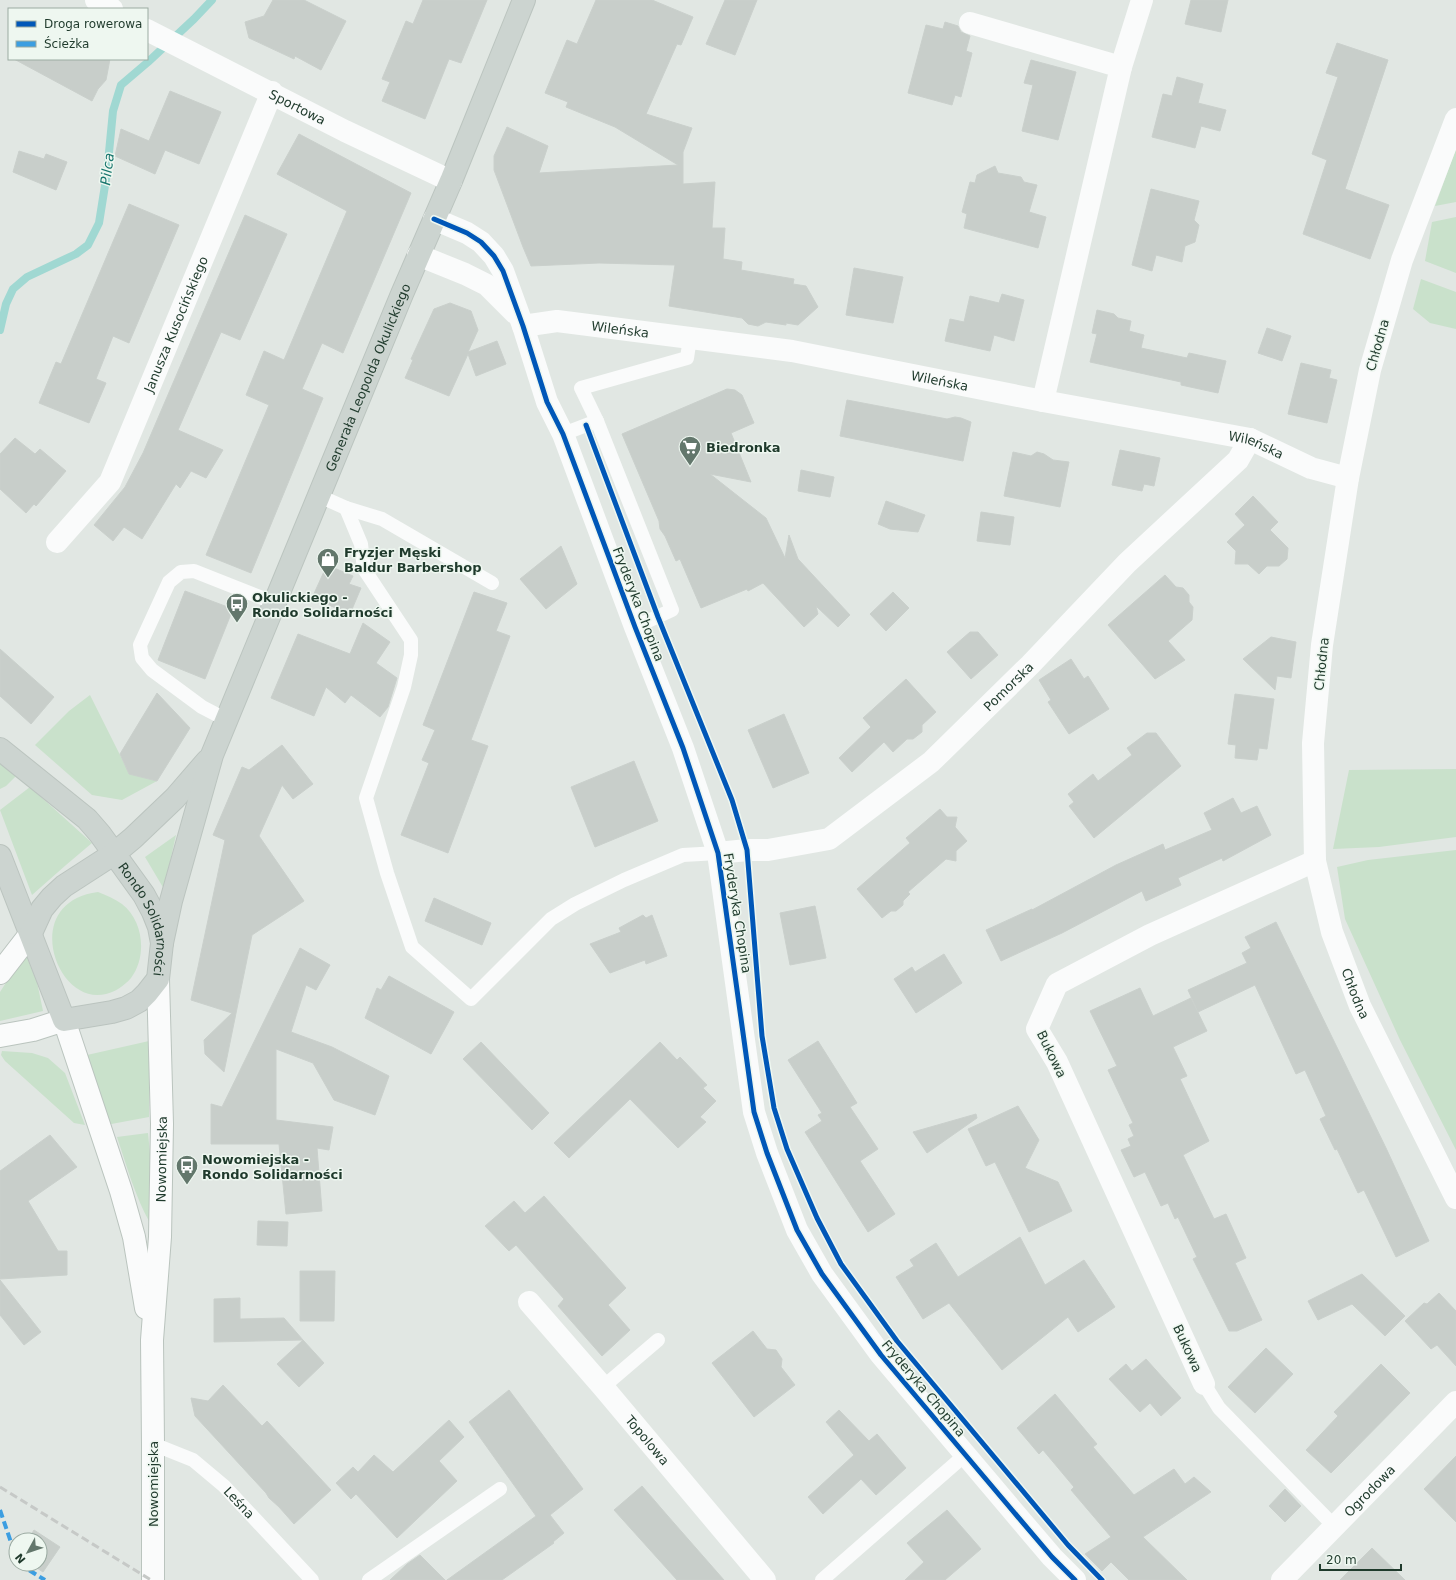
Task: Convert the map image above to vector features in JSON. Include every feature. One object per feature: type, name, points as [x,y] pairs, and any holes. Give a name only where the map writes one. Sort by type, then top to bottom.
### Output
[{"type":"main road","name":"Generała Leopolda Okulickiego","points":[[162,943],[171,901],[212,755],[418,255],[451,181],[524,0]]},
{"type":"main road","points":[[0,749],[87,820],[115,853]]},
{"type":"main road","name":"Generała Leopolda Okulickiego","points":[[115,853],[175,798],[212,755]]},
{"type":"main road","name":"Rondo Solidarności","points":[[31,933],[42,909],[52,897],[64,886],[115,853],[144,895],[159,927],[162,943],[158,978],[139,1001],[126,1008],[112,1012],[64,1020]]},
{"type":"main road","points":[[0,856],[64,1020]]},
{"type":"street","points":[[96,0],[110,8]]},
{"type":"street","points":[[1043,401],[1121,67],[1142,0]]},
{"type":"street","points":[[970,23],[1121,67]]},
{"type":"street","name":"Sportowa","points":[[150,31],[345,130],[451,181]]},
{"type":"street","name":"Janusza Kusocińskiego","points":[[57,542],[110,482],[272,92]]},
{"type":"street","name":"Chłodna","points":[[1456,119],[1402,260],[1370,370],[1348,478],[1322,645],[1313,744],[1315,861],[1332,932],[1360,1006],[1456,1198]]},
{"type":"street","name":"Fryderyka Chopina","points":[[434,219],[467,233],[480,242],[494,256],[503,271],[547,402],[563,434],[635,627],[683,748],[718,853],[754,1112],[767,1153],[796,1230],[822,1274],[881,1355],[1052,1557],[1075,1580]]},
{"type":"street","points":[[418,255],[466,274],[487,285],[520,321]]},
{"type":"street","name":"Wileńska","points":[[520,321],[557,321],[792,351],[1043,401],[1250,439],[1311,468],[1348,478]]},
{"type":"street","name":"Pomorska","points":[[718,853],[747,850],[768,850],[830,839],[931,762],[1030,665],[1127,562],[1238,460],[1250,439]]},
{"type":"street","name":"Bukowa","points":[[1204,1384],[1057,1062],[1037,1029],[1057,984],[1150,935],[1315,861]]},
{"type":"street","points":[[0,973],[31,933]]},
{"type":"street","name":"Nowomiejska","points":[[152,1580],[152,1340],[160,1237],[162,1124],[160,997],[158,978]]},
{"type":"street","points":[[0,1036],[33,1030],[64,1020]]},
{"type":"street","name":"Nowomiejska","points":[[64,1020],[122,1191],[134,1237],[152,1340]]},
{"type":"street","name":"Topolowa","points":[[529,1302],[603,1387],[765,1580]]},
{"type":"street","name":"Ogrodowa","points":[[1282,1580],[1456,1402]]},
{"type":"lane","points":[[635,627],[672,610],[597,421],[581,388],[687,358],[690,338]]},
{"type":"lane","points":[[563,434],[597,421]]},
{"type":"lane","points":[[319,496],[346,508],[382,519],[492,583]]},
{"type":"lane","points":[[346,508],[361,544],[364,569],[411,640],[411,655],[404,687],[366,798],[387,873],[412,947],[471,999],[551,919],[576,904],[624,880],[683,855],[718,853]]},
{"type":"lane","points":[[227,720],[202,707],[152,670],[142,658],[140,645],[169,582],[181,572],[194,571],[275,603]]},
{"type":"lane","points":[[603,1387],[658,1340]]},
{"type":"lane","points":[[1204,1384],[1219,1408],[1335,1527]]},
{"type":"lane","name":"Leśna","points":[[153,1444],[193,1460],[224,1486],[312,1580]]},
{"type":"lane","points":[[822,1580],[965,1455]]},
{"type":"lane","points":[[369,1580],[500,1489]]},
{"type":"green space","points":[[1456,149],[1456,202],[1435,206]]},
{"type":"green space","points":[[1456,217],[1456,273],[1425,261],[1432,222]]},
{"type":"green space","points":[[1421,279],[1456,292],[1456,329],[1430,323],[1413,309]]},
{"type":"green space","points":[[90,695],[129,773],[157,781],[122,800],[92,795],[35,745],[69,711]]},
{"type":"green space","points":[[0,762],[16,776],[6,786],[0,789]]},
{"type":"green space","points":[[1456,769],[1456,837],[1379,847],[1333,849],[1349,770]]},
{"type":"green space","points":[[30,787],[92,843],[32,895],[0,810]]},
{"type":"green space","points":[[176,835],[164,889],[145,857]]},
{"type":"green space","points":[[1456,850],[1456,1150],[1400,1040],[1345,919],[1337,867],[1368,860]]},
{"type":"green space","points":[[98,892],[119,902],[129,911],[139,929],[141,950],[136,969],[131,978],[125,984],[113,992],[106,994],[88,994],[73,985],[61,970],[54,952],[53,932],[59,914],[74,900]]},
{"type":"green space","points":[[25,953],[37,982],[43,1011],[0,1021],[0,992]]},
{"type":"green space","points":[[149,1041],[149,1117],[106,1125],[87,1055]]},
{"type":"green space","points":[[2,1051],[32,1053],[48,1058],[65,1073],[85,1125],[74,1123],[5,1061],[1,1055]]},
{"type":"green space","points":[[148,1133],[152,1174],[150,1223],[136,1192],[117,1137]]},
{"type":"building","points":[[273,0],[304,0],[346,21],[321,70],[295,56],[294,59],[249,38],[245,22],[264,16]]},
{"type":"building","points":[[423,0],[487,0],[461,63],[449,59],[425,119],[382,101],[390,82],[382,79],[406,21],[413,24]]},
{"type":"building","points":[[596,0],[652,0],[693,17],[681,45],[677,44],[646,114],[692,128],[683,152],[683,184],[715,182],[712,228],[725,228],[723,259],[742,262],[741,270],[794,279],[793,284],[806,286],[818,307],[798,325],[766,322],[758,326],[748,324],[742,318],[669,306],[675,265],[599,263],[531,266],[494,170],[494,156],[507,127],[548,146],[539,173],[678,165],[615,127],[566,107],[568,102],[545,93],[567,40],[577,44]]},
{"type":"building","points":[[725,0],[757,0],[735,55],[706,44]]},
{"type":"building","points":[[1191,0],[1228,0],[1221,32],[1185,24]]},
{"type":"building","points":[[945,22],[958,26],[961,32],[970,36],[966,51],[972,53],[961,97],[955,95],[952,105],[908,93],[926,25],[943,29]]},
{"type":"building","points":[[1337,43],[1388,60],[1345,189],[1389,205],[1370,259],[1303,234],[1327,160],[1312,154],[1338,77],[1326,73]]},
{"type":"building","points":[[16,60],[110,60],[106,80],[98,89],[92,101]]},
{"type":"building","points":[[1031,60],[1076,72],[1058,140],[1022,131],[1033,85],[1024,83]]},
{"type":"building","points":[[1177,77],[1203,84],[1198,103],[1226,110],[1220,131],[1201,126],[1195,148],[1152,137],[1163,94],[1172,96]]},
{"type":"building","points":[[170,91],[221,112],[199,164],[165,150],[155,174],[115,156],[121,129],[149,141]]},
{"type":"building","points":[[299,134],[411,193],[343,353],[322,343],[302,389],[323,398],[251,573],[206,555],[269,405],[246,395],[264,351],[284,360],[347,211],[277,174]]},
{"type":"building","points":[[19,151],[44,159],[46,154],[67,162],[56,190],[13,172]]},
{"type":"building","points":[[995,166],[998,173],[1021,177],[1024,182],[1037,185],[1029,212],[1046,217],[1038,248],[964,228],[967,214],[962,212],[970,182],[975,183],[977,175]]},
{"type":"building","points":[[1151,189],[1199,201],[1194,220],[1199,225],[1195,242],[1185,246],[1182,262],[1156,255],[1152,271],[1132,265]]},
{"type":"building","points":[[129,204],[179,225],[129,343],[113,336],[96,379],[106,383],[89,423],[39,403],[56,362],[61,364]]},
{"type":"building","points":[[245,215],[287,234],[240,340],[221,332],[178,430],[223,450],[206,478],[191,471],[180,488],[176,484],[142,539],[124,527],[113,541],[94,525],[125,487],[143,453]]},
{"type":"building","points":[[854,268],[903,277],[893,323],[846,315]]},
{"type":"building","points":[[1002,294],[1024,300],[1014,341],[994,335],[990,351],[945,341],[950,319],[964,322],[970,296],[999,303]]},
{"type":"building","points":[[450,303],[471,311],[478,330],[468,352],[497,341],[506,364],[476,376],[468,354],[449,396],[405,378],[413,360],[411,359],[434,309]]},
{"type":"building","points":[[1097,310],[1114,314],[1118,318],[1131,321],[1129,331],[1144,335],[1141,348],[1187,358],[1189,353],[1226,361],[1218,393],[1181,385],[1181,382],[1090,362],[1097,334],[1092,333]]},
{"type":"building","points":[[1267,328],[1291,336],[1282,361],[1258,353]]},
{"type":"building","points":[[1301,363],[1331,370],[1329,378],[1337,380],[1327,423],[1288,414]]},
{"type":"building","name":"Biedronka","points":[[727,389],[735,390],[742,395],[754,423],[731,433],[751,482],[710,474],[766,518],[785,558],[789,535],[798,559],[850,615],[838,627],[816,606],[818,614],[804,627],[763,583],[748,591],[747,589],[701,608],[680,559],[676,561],[665,536],[660,529],[659,521],[622,434]]},
{"type":"building","points":[[847,400],[947,419],[955,417],[961,418],[971,422],[963,461],[840,436]]},
{"type":"building","points":[[15,438],[35,454],[40,449],[66,471],[36,506],[34,504],[26,513],[0,489],[0,454]]},
{"type":"building","points":[[1120,450],[1160,458],[1154,486],[1144,484],[1142,491],[1112,485]]},
{"type":"building","points":[[1013,452],[1031,456],[1037,452],[1044,454],[1053,460],[1069,462],[1060,507],[1004,496]]},
{"type":"building","points":[[801,470],[834,477],[830,497],[798,491]]},
{"type":"building","points":[[1253,496],[1278,522],[1270,530],[1288,548],[1287,559],[1279,566],[1267,566],[1259,574],[1248,564],[1235,564],[1236,551],[1227,542],[1245,525],[1235,514]]},
{"type":"building","points":[[886,501],[925,515],[918,532],[890,529],[878,524]]},
{"type":"building","points":[[981,512],[1014,517],[1010,545],[977,541]]},
{"type":"building","points":[[561,546],[577,584],[546,609],[520,579]]},
{"type":"building","points":[[327,565],[353,576],[349,584],[361,588],[350,614],[312,598]]},
{"type":"building","points":[[1165,575],[1176,587],[1183,588],[1189,595],[1189,602],[1193,607],[1192,620],[1168,641],[1185,660],[1155,679],[1108,625]]},
{"type":"building","points":[[185,591],[233,609],[205,679],[158,660]]},
{"type":"building","points":[[474,592],[507,603],[496,631],[510,636],[471,740],[488,746],[448,853],[401,835],[429,763],[422,760],[435,730],[423,725]]},
{"type":"building","points":[[893,592],[909,608],[886,631],[870,614]]},
{"type":"building","points":[[363,623],[390,642],[376,663],[397,678],[388,707],[380,717],[351,695],[345,703],[326,687],[314,716],[271,698],[298,634],[350,654]]},
{"type":"building","points":[[970,632],[978,632],[998,655],[971,679],[947,652]]},
{"type":"building","points":[[1271,637],[1296,642],[1291,678],[1277,676],[1275,690],[1243,659]]},
{"type":"building","points":[[0,649],[54,697],[31,724],[0,696]]},
{"type":"building","points":[[1071,659],[1084,679],[1088,676],[1109,709],[1069,734],[1048,702],[1051,700],[1039,680]]},
{"type":"building","points":[[906,679],[936,712],[922,725],[922,732],[913,739],[907,739],[893,752],[884,742],[852,772],[839,758],[871,727],[863,718]]},
{"type":"building","points":[[157,693],[190,728],[157,781],[129,774],[120,754]]},
{"type":"building","points":[[1235,694],[1274,699],[1267,749],[1259,748],[1257,760],[1235,758],[1236,745],[1228,744]]},
{"type":"building","points":[[784,714],[809,773],[773,788],[748,730]]},
{"type":"building","points":[[1147,733],[1156,733],[1181,766],[1094,838],[1069,806],[1074,802],[1068,794],[1093,774],[1098,781],[1132,755],[1127,748]]},
{"type":"building","points":[[282,745],[313,784],[293,799],[282,785],[259,836],[304,901],[252,935],[224,1072],[205,1054],[204,1040],[232,1013],[191,1000],[225,840],[213,835],[242,767],[249,770]]},
{"type":"building","points":[[634,761],[658,821],[595,847],[571,787]]},
{"type":"building","points":[[1233,798],[1241,813],[1257,806],[1271,835],[1223,861],[1222,858],[1178,878],[1181,885],[1146,901],[1142,891],[1062,933],[1001,961],[986,930],[1032,910],[1116,865],[1163,844],[1165,850],[1212,830],[1204,813]]},
{"type":"building","points":[[940,809],[947,817],[957,817],[955,827],[967,841],[956,851],[956,861],[946,859],[908,892],[910,894],[903,901],[903,905],[896,911],[891,911],[882,918],[857,889],[910,843],[906,838]]},
{"type":"building","points":[[434,898],[491,923],[482,945],[425,921]]},
{"type":"building","points":[[815,906],[826,958],[790,965],[780,913]]},
{"type":"building","points":[[643,915],[646,918],[652,915],[667,956],[646,964],[645,960],[610,973],[590,944],[621,932],[619,928]]},
{"type":"building","points":[[1276,922],[1386,1148],[1429,1241],[1396,1257],[1364,1190],[1358,1193],[1337,1149],[1335,1150],[1320,1119],[1326,1116],[1305,1070],[1296,1074],[1255,985],[1198,1012],[1188,990],[1247,963],[1242,953],[1251,948],[1245,937]]},
{"type":"building","points":[[300,948],[330,965],[316,990],[306,985],[291,1032],[332,1047],[389,1076],[375,1115],[334,1100],[313,1063],[276,1049],[276,1120],[333,1127],[329,1150],[317,1148],[322,1211],[286,1214],[279,1144],[211,1144],[211,1104],[222,1107]]},
{"type":"building","points":[[944,954],[962,983],[916,1013],[894,979],[912,967],[915,972]]},
{"type":"building","points":[[389,976],[454,1012],[431,1054],[365,1018],[377,988],[381,990]]},
{"type":"building","points":[[1140,988],[1153,1016],[1191,998],[1207,1031],[1173,1047],[1187,1076],[1180,1079],[1209,1141],[1183,1155],[1214,1219],[1226,1214],[1246,1258],[1235,1263],[1262,1320],[1237,1331],[1229,1331],[1193,1259],[1197,1257],[1178,1217],[1175,1219],[1168,1203],[1161,1206],[1145,1172],[1134,1177],[1121,1150],[1131,1146],[1128,1139],[1134,1136],[1129,1125],[1133,1123],[1108,1070],[1117,1066],[1090,1011]]},
{"type":"building","points":[[818,1041],[857,1103],[850,1107],[878,1149],[860,1161],[895,1214],[868,1232],[805,1132],[822,1121],[818,1115],[822,1113],[788,1060]]},
{"type":"building","points":[[481,1042],[549,1113],[532,1130],[463,1059]]},
{"type":"building","points":[[660,1042],[677,1060],[680,1057],[707,1085],[703,1088],[716,1101],[700,1117],[706,1122],[678,1148],[630,1099],[569,1158],[554,1143]]},
{"type":"building","points":[[1018,1106],[1039,1140],[1025,1168],[1058,1182],[1072,1211],[1029,1232],[995,1162],[986,1166],[968,1129]]},
{"type":"building","points":[[976,1114],[977,1118],[927,1153],[913,1132]]},
{"type":"building","points":[[50,1135],[77,1167],[28,1201],[58,1251],[67,1251],[67,1275],[0,1279],[0,1171]]},
{"type":"building","points":[[544,1196],[626,1288],[608,1305],[630,1330],[602,1356],[558,1306],[564,1299],[516,1245],[509,1251],[485,1226],[514,1201],[525,1213]]},
{"type":"building","points":[[258,1221],[288,1222],[287,1246],[257,1245]]},
{"type":"building","points":[[1020,1237],[1045,1285],[1084,1260],[1115,1307],[1078,1332],[1068,1317],[1002,1370],[949,1303],[923,1319],[896,1277],[914,1266],[910,1260],[936,1243],[958,1277]]},
{"type":"building","points":[[300,1271],[335,1271],[334,1321],[300,1321]]},
{"type":"building","points":[[1362,1274],[1405,1316],[1385,1336],[1352,1304],[1318,1320],[1308,1301]]},
{"type":"building","points":[[0,1280],[41,1332],[24,1345],[0,1315]]},
{"type":"building","points":[[1439,1293],[1456,1311],[1456,1366],[1437,1345],[1431,1349],[1405,1321],[1424,1303],[1427,1304]]},
{"type":"building","points":[[240,1298],[240,1319],[284,1318],[303,1340],[214,1342],[214,1299]]},
{"type":"building","points":[[753,1331],[767,1349],[776,1350],[782,1359],[781,1367],[795,1385],[754,1417],[712,1363]]},
{"type":"building","points":[[303,1340],[324,1363],[299,1387],[277,1364]]},
{"type":"building","points":[[1266,1348],[1293,1374],[1255,1413],[1228,1387]]},
{"type":"building","points":[[1146,1359],[1181,1398],[1161,1416],[1150,1403],[1140,1412],[1109,1379],[1126,1364],[1132,1371]]},
{"type":"building","points":[[1381,1364],[1410,1393],[1331,1473],[1306,1450],[1338,1416],[1334,1412]]},
{"type":"building","points":[[223,1385],[262,1426],[267,1421],[331,1490],[294,1524],[195,1416],[191,1398],[208,1401]]},
{"type":"building","points":[[509,1390],[583,1489],[550,1515],[564,1533],[553,1542],[554,1543],[502,1580],[447,1580],[536,1516],[469,1422]]},
{"type":"building","points":[[1055,1394],[1097,1444],[1093,1447],[1134,1495],[1174,1469],[1185,1484],[1194,1477],[1211,1492],[1143,1537],[1187,1580],[1129,1580],[1111,1562],[1102,1571],[1085,1554],[1111,1537],[1071,1490],[1074,1487],[1043,1450],[1039,1454],[1017,1428]]},
{"type":"building","points":[[839,1410],[869,1441],[877,1434],[906,1468],[876,1495],[861,1479],[823,1514],[808,1497],[854,1455],[826,1422]]},
{"type":"building","points":[[449,1420],[464,1437],[439,1461],[457,1481],[397,1538],[356,1494],[351,1499],[336,1483],[353,1467],[358,1472],[374,1455],[393,1472]]},
{"type":"building","points":[[1456,1456],[1456,1522],[1424,1489]]},
{"type":"building","points":[[642,1486],[724,1580],[677,1580],[614,1510]]},
{"type":"building","points":[[1285,1489],[1301,1506],[1285,1522],[1269,1506]]},
{"type":"building","points":[[947,1510],[981,1549],[945,1580],[905,1580],[924,1562],[907,1543]]},
{"type":"building","points":[[48,1539],[60,1547],[48,1565]]},
{"type":"building","points":[[1372,1548],[1405,1580],[1340,1580]]},
{"type":"building","points":[[420,1555],[445,1580],[390,1580],[407,1564]]},
{"type":"waterway","name":"Pilca","points":[[0,330],[6,304],[13,289],[27,277],[76,254],[88,245],[99,223],[107,173],[113,111],[121,85],[148,62],[212,0]]},
{"type":"railway","points":[[0,1487],[151,1580]]},
{"type":"marked path","points":[[0,1510],[8,1534]]},
{"type":"marked path","points":[[32,1572],[45,1580]]},
{"type":"cycle path","points":[[434,219],[467,233],[481,242],[494,256],[503,271],[523,326],[547,402],[563,434],[635,627],[683,748],[718,853],[754,1112],[767,1153],[797,1230],[822,1274],[881,1355],[1052,1557],[1075,1580]]},
{"type":"cycle path","points":[[586,425],[658,617],[732,800],[747,850],[762,1036],[774,1108],[787,1149],[817,1218],[841,1264],[897,1341],[1068,1545],[1102,1580]]},
{"type":"place","name":"Biedronka","points":[[690,466]]},
{"type":"place","name":"Fryzjer Męski Baldur Barbershop","points":[[328,578]]},
{"type":"place","name":"Okulickiego - Rondo Solidarności","points":[[237,624]]},
{"type":"place","name":"Nowomiejska - Rondo Solidarności","points":[[187,1186]]}]
